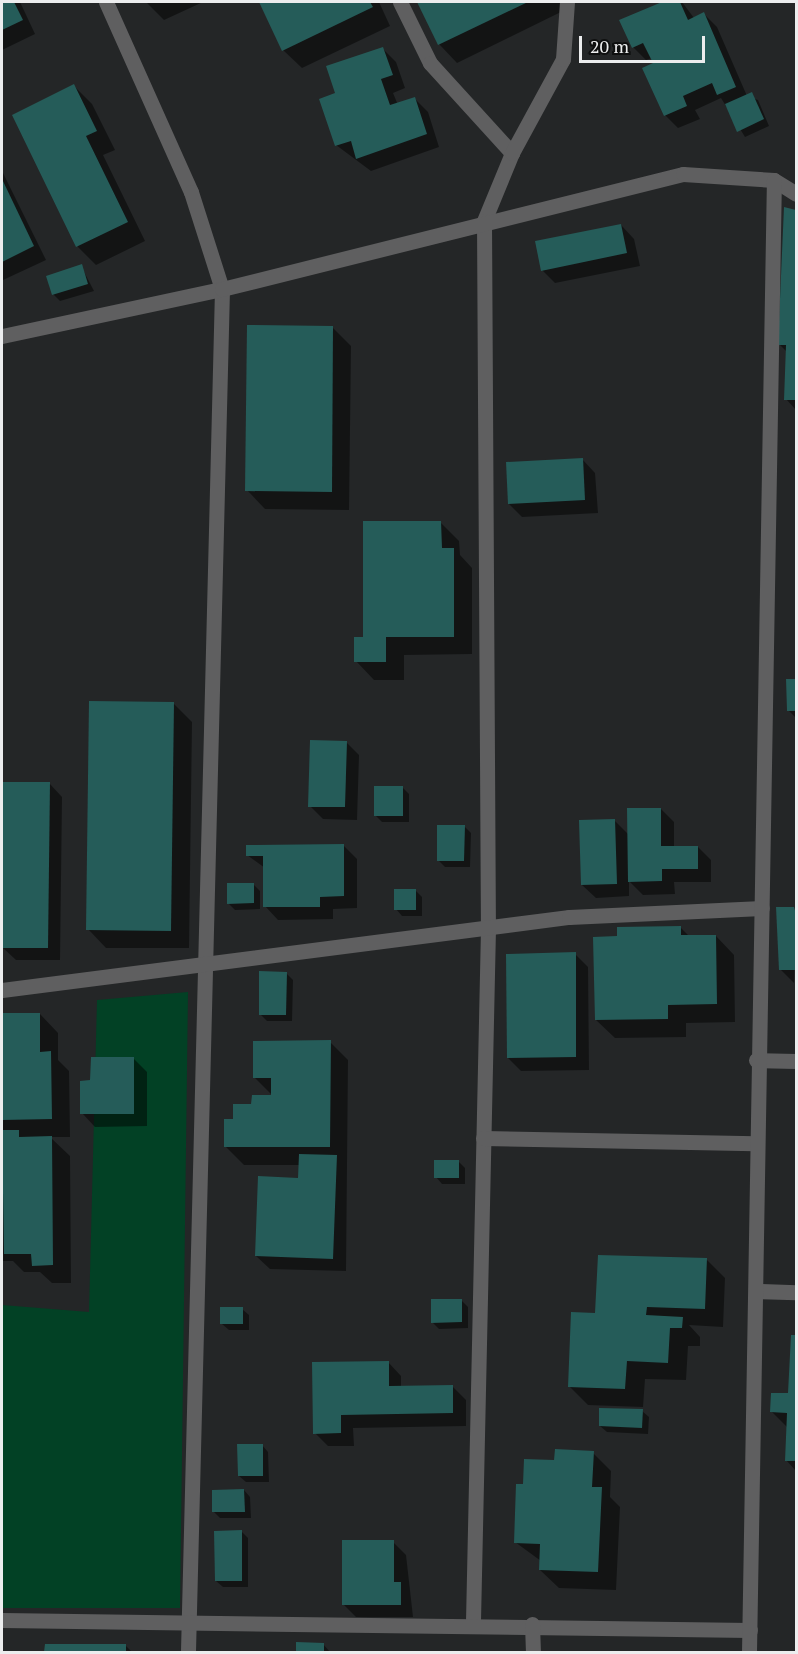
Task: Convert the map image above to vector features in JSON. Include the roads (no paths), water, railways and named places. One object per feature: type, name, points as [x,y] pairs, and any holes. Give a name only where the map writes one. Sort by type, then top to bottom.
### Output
[{"type":"street","points":[[106,2],[191,192],[222,289],[188,1653]]},
{"type":"street","points":[[400,2],[430,63],[512,153]]},
{"type":"street","points":[[473,1622],[488,928],[484,221],[512,153],[563,59],[567,2]]},
{"type":"street","points":[[2,336],[222,289],[484,221],[683,174],[774,180],[796,194]]},
{"type":"street","points":[[749,1653],[748,1516],[758,1291],[754,1143],[762,908],[774,180]]},
{"type":"street","points":[[2,990],[488,928],[697,907],[762,908]]},
{"type":"street","points":[[756,1060],[796,1061]]},
{"type":"street","points":[[483,1138],[754,1143]]},
{"type":"street","points":[[758,1291],[796,1292]]},
{"type":"street","points":[[2,1620],[189,1623],[473,1622],[750,1630]]},
{"type":"street","points":[[532,1624],[533,1653]]}]
